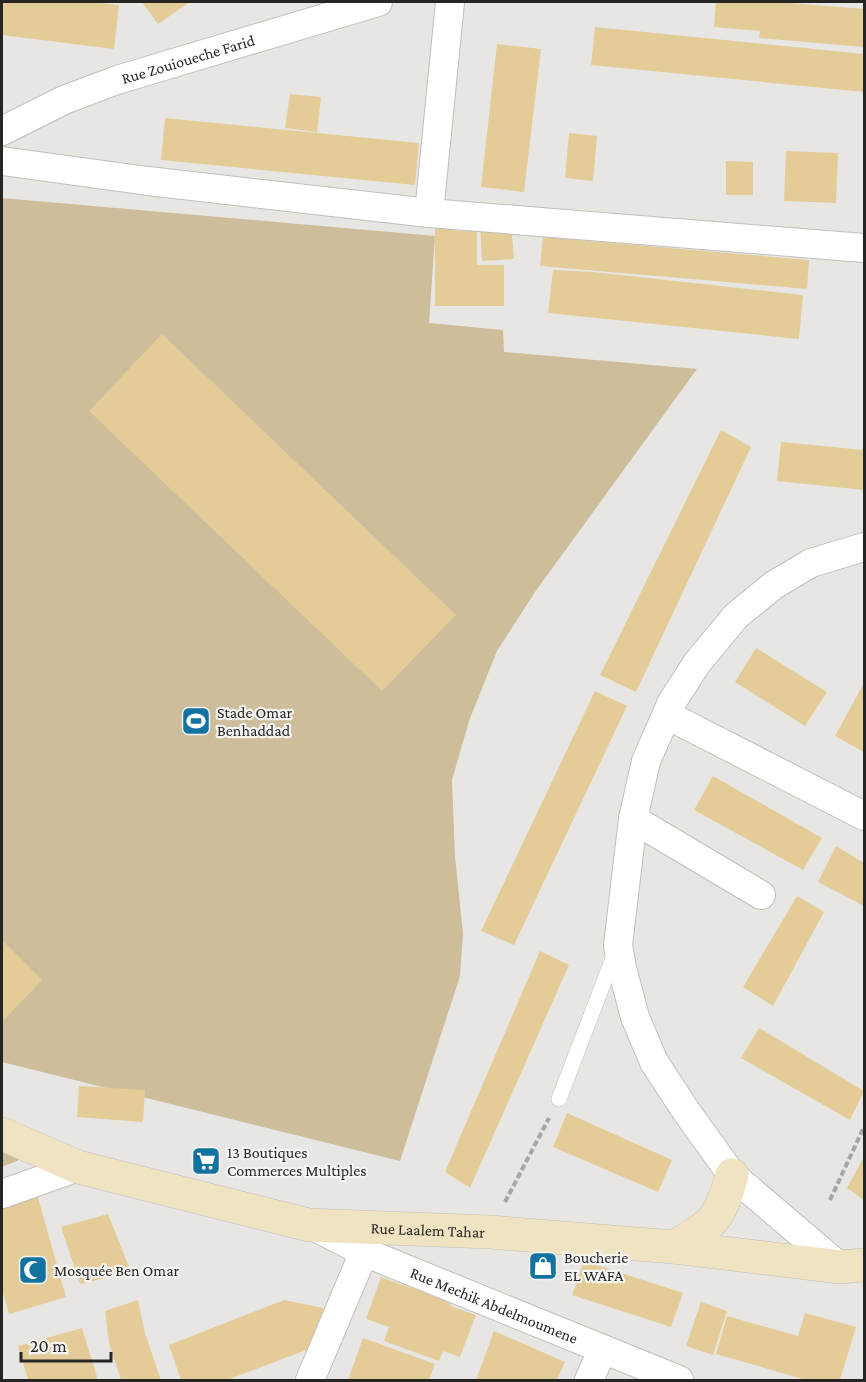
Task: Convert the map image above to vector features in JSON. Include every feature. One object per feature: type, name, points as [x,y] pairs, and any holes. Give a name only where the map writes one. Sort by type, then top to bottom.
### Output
[{"type":"main road","name":"Rue Laalem Tahar","points":[[2,1134],[78,1167],[309,1225],[490,1232],[674,1247],[852,1266]]},
{"type":"main road","points":[[674,1247],[708,1226],[718,1215],[725,1201],[732,1175]]},
{"type":"street","name":"Rue Zouioueche Farid","points":[[5,125],[117,80],[378,2]]},
{"type":"street","points":[[429,213],[450,2]]},
{"type":"street","points":[[2,161],[148,181],[429,213],[864,248]]},
{"type":"street","points":[[852,1266],[732,1175],[654,1062],[635,1017],[621,968],[618,945],[633,819],[646,761],[667,715],[697,663],[736,616],[774,585],[811,563],[864,547]]},
{"type":"street","points":[[667,715],[864,816]]},
{"type":"street","points":[[633,819],[761,895]]},
{"type":"street","points":[[2,1194],[78,1167]]},
{"type":"street","name":"Rue Mechik Abdelmoumene","points":[[309,1225],[364,1252],[679,1380]]},
{"type":"street","points":[[306,1379],[364,1252]]},
{"type":"street","points":[[589,1380],[603,1349]]},
{"type":"lane","points":[[559,1099],[618,945]]},
{"type":"path","points":[[490,1232],[559,1099]]},
{"type":"path","points":[[830,1200],[864,1127]]},
{"type":"shaded area","points":[[2,198],[435,236],[429,323],[503,330],[504,352],[697,369],[535,592],[497,651],[469,721],[452,780],[455,857],[463,933],[460,976],[400,1161],[2,1062]]},
{"type":"shaded area","points":[[2,1150],[19,1160],[2,1167]]},
{"type":"building","points":[[2,2],[91,2],[119,5],[114,49],[2,35]]},
{"type":"building","points":[[142,2],[190,2],[158,24]]},
{"type":"building","points":[[716,2],[779,2],[864,9],[864,47],[759,38],[760,31],[714,27]]},
{"type":"building","points":[[595,27],[864,54],[864,92],[591,65]]},
{"type":"building","points":[[497,44],[541,49],[524,192],[481,187]]},
{"type":"building","points":[[290,94],[321,97],[317,132],[285,128]]},
{"type":"building","points":[[165,118],[419,143],[415,185],[161,160]]},
{"type":"building","points":[[569,133],[597,136],[593,181],[565,178]]},
{"type":"building","points":[[786,151],[838,153],[836,203],[784,201]]},
{"type":"building","points":[[726,161],[753,162],[753,195],[726,195]]},
{"type":"building","points":[[435,221],[454,221],[455,231],[477,231],[477,265],[504,265],[504,306],[435,306]]},
{"type":"building","points":[[511,222],[514,259],[482,261],[480,223]]},
{"type":"building","points":[[543,237],[809,260],[807,289],[540,266]]},
{"type":"building","points":[[553,270],[593,272],[803,295],[799,339],[548,313]]},
{"type":"building","points":[[162,334],[456,615],[382,691],[89,411]]},
{"type":"building","points":[[721,430],[751,447],[636,692],[600,675]]},
{"type":"building","points":[[781,442],[864,450],[864,490],[777,481]]},
{"type":"building","points":[[756,648],[827,692],[805,726],[735,682]]},
{"type":"building","points":[[864,683],[864,752],[835,736]]},
{"type":"building","points":[[595,691],[627,706],[514,945],[481,931]]},
{"type":"building","points":[[713,776],[822,838],[803,870],[694,810]]},
{"type":"building","points":[[836,846],[864,863],[864,906],[818,882]]},
{"type":"building","points":[[797,896],[824,912],[773,1006],[743,987]]},
{"type":"building","points":[[2,940],[42,980],[2,1022]]},
{"type":"building","points":[[540,951],[569,965],[470,1188],[445,1172]]},
{"type":"building","points":[[759,1028],[864,1091],[850,1120],[741,1058]]},
{"type":"building","points":[[79,1086],[145,1090],[143,1122],[77,1117]]},
{"type":"building","points":[[567,1113],[672,1160],[658,1192],[553,1147]]},
{"type":"building","points":[[864,1157],[864,1200],[847,1188]]},
{"type":"building","points":[[35,1187],[66,1297],[9,1314],[2,1289],[2,1197]]},
{"type":"building","points":[[108,1214],[131,1272],[80,1284],[61,1227]]},
{"type":"building","points":[[584,1261],[683,1293],[671,1327],[572,1295]]},
{"type":"building","points":[[381,1277],[423,1292],[425,1286],[453,1297],[450,1306],[476,1315],[460,1357],[443,1351],[439,1361],[384,1341],[389,1327],[366,1319]]},
{"type":"building","points":[[138,1300],[145,1333],[161,1380],[121,1380],[109,1343],[105,1311]]},
{"type":"building","points":[[284,1300],[333,1310],[309,1349],[227,1380],[181,1380],[169,1345]]},
{"type":"building","points":[[701,1302],[727,1311],[713,1355],[686,1346]]},
{"type":"building","points":[[805,1313],[856,1327],[840,1380],[806,1380],[716,1354],[727,1316],[798,1336]]},
{"type":"building","points":[[82,1328],[98,1380],[28,1380],[18,1346]]},
{"type":"building","points":[[494,1331],[565,1362],[557,1380],[476,1380]]},
{"type":"building","points":[[363,1338],[435,1364],[429,1380],[348,1380]]},
{"type":"place","name":"Stade Omar Benhaddad","points":[[196,721]]},
{"type":"place","name":"13 Boutiques Commerces Multiples","points":[[206,1161]]},
{"type":"place","name":"Boucherie EL WAFA","points":[[543,1266]]},
{"type":"place","name":"Mosquée Ben Omar","points":[[33,1270]]}]
